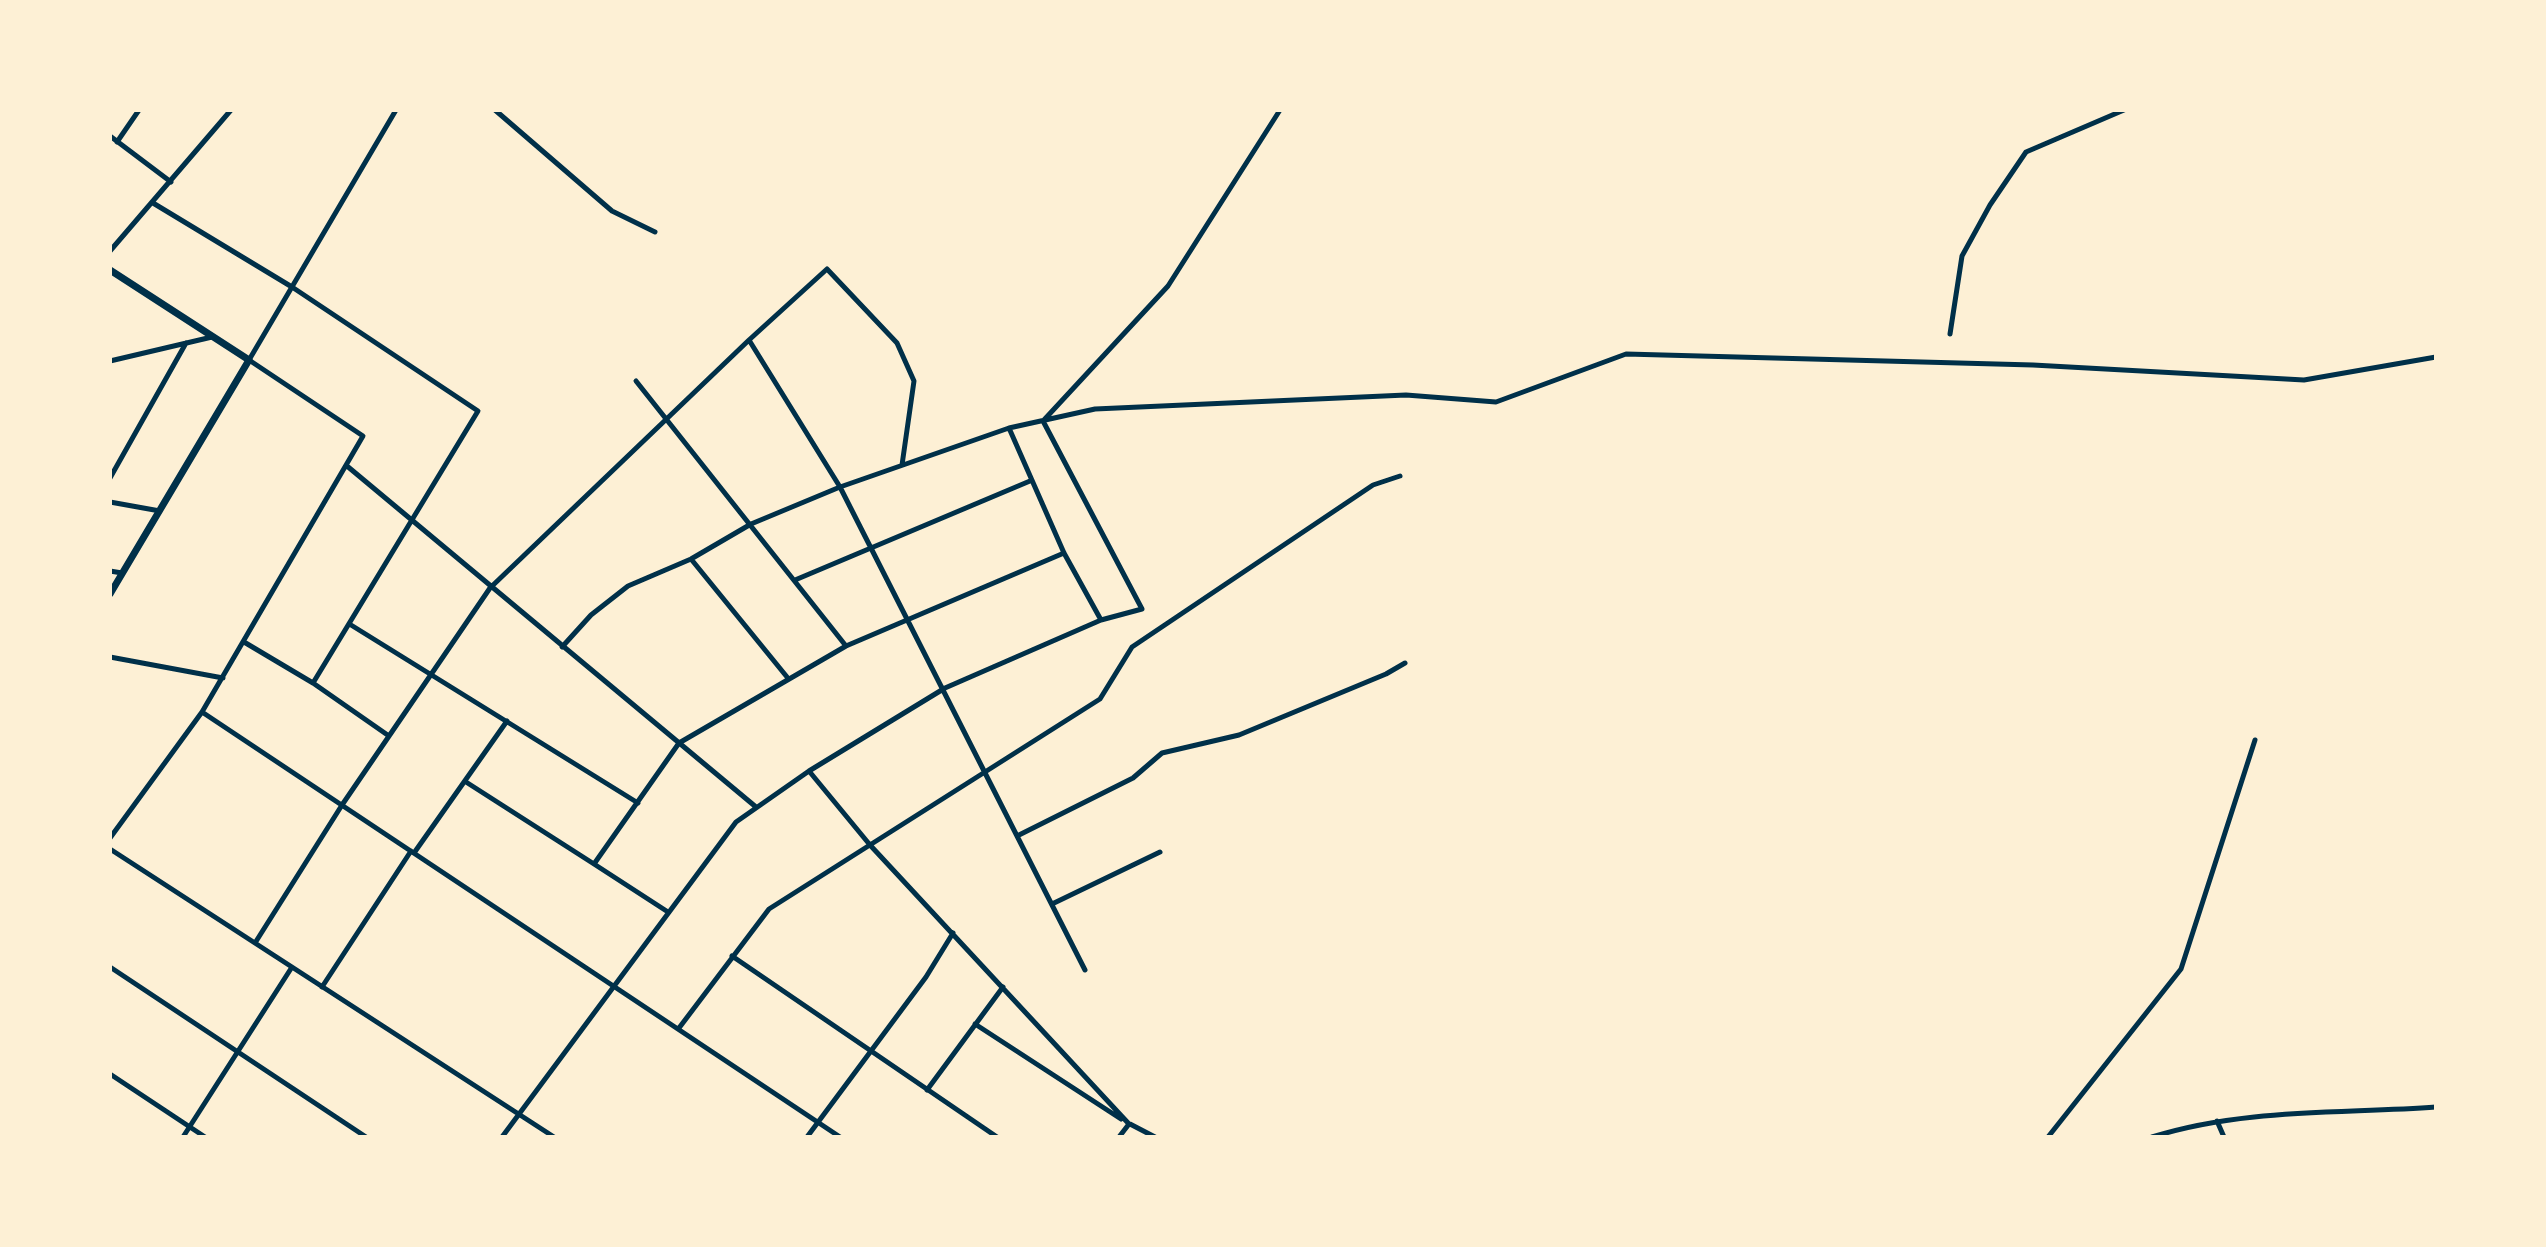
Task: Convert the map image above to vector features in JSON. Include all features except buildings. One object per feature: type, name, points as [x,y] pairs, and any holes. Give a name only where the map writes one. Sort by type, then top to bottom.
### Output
[{"type":"street","points":[[117,142],[139,110]]},
{"type":"street","points":[[110,251],[231,110]]},
{"type":"street","points":[[110,594],[396,110]]},
{"type":"street","points":[[495,110],[612,211],[655,232]]},
{"type":"street","points":[[1043,421],[1168,286],[1280,110]]},
{"type":"street","points":[[1950,334],[1962,256],[1990,205],[2026,152],[2124,110]]},
{"type":"street","points":[[110,136],[171,182]]},
{"type":"street","points":[[153,203],[292,287],[478,411],[351,625],[313,683]]},
{"type":"street","points":[[255,943],[342,805],[490,588],[827,269],[897,343],[914,381],[902,465]]},
{"type":"street","points":[[110,270],[363,436],[202,712],[110,838]]},
{"type":"street","points":[[110,361],[212,337]]},
{"type":"street","points":[[749,340],[840,487],[945,688],[1085,970]]},
{"type":"street","points":[[110,478],[186,343]]},
{"type":"street","points":[[562,647],[591,615],[628,586],[691,559],[751,524],[840,487],[1009,428],[1095,409],[1390,396],[1496,402],[1626,354],[2033,365],[2304,380],[2436,357]]},
{"type":"street","points":[[636,381],[846,646]]},
{"type":"street","points":[[502,1137],[736,822],[809,771],[945,688],[1101,620],[1142,609],[1043,421]]},
{"type":"street","points":[[1009,428],[1064,553],[1101,620]]},
{"type":"street","points":[[347,466],[756,807]]},
{"type":"street","points":[[679,1028],[769,909],[1100,699],[1132,647],[1373,485],[1400,476]]},
{"type":"street","points":[[795,580],[1030,481]]},
{"type":"street","points":[[110,502],[160,511]]},
{"type":"street","points":[[594,864],[679,743],[787,677],[846,646],[1064,553]]},
{"type":"street","points":[[691,559],[787,677]]},
{"type":"street","points":[[110,571],[123,573]]},
{"type":"street","points":[[351,625],[638,803]]},
{"type":"street","points":[[244,642],[313,683],[389,736]]},
{"type":"street","points":[[110,657],[223,678]]},
{"type":"street","points":[[1017,836],[1133,778],[1162,753],[1239,735],[1386,674],[1405,663]]},
{"type":"street","points":[[202,712],[840,1137]]},
{"type":"street","points":[[322,987],[507,721]]},
{"type":"street","points":[[2048,1137],[2181,969],[2255,740]]},
{"type":"street","points":[[809,771],[870,845],[1129,1124]]},
{"type":"street","points":[[466,782],[668,912]]},
{"type":"street","points":[[110,849],[554,1137]]},
{"type":"street","points":[[1052,904],[1160,852]]},
{"type":"street","points":[[807,1137],[926,977],[953,933]]},
{"type":"street","points":[[732,956],[997,1137]]},
{"type":"street","points":[[110,967],[366,1137]]},
{"type":"street","points":[[183,1137],[292,967]]},
{"type":"street","points":[[927,1090],[1003,987]]},
{"type":"street","points":[[975,1024],[1129,1124],[1155,1137]]},
{"type":"street","points":[[110,1074],[205,1137]]},
{"type":"street","points":[[2152,1137],[2217,1121],[2271,1114],[2345,1114],[2436,1107]]},
{"type":"street","points":[[2217,1121],[2224,1137]]},
{"type":"street","points":[[1119,1137],[1129,1124]]}]
